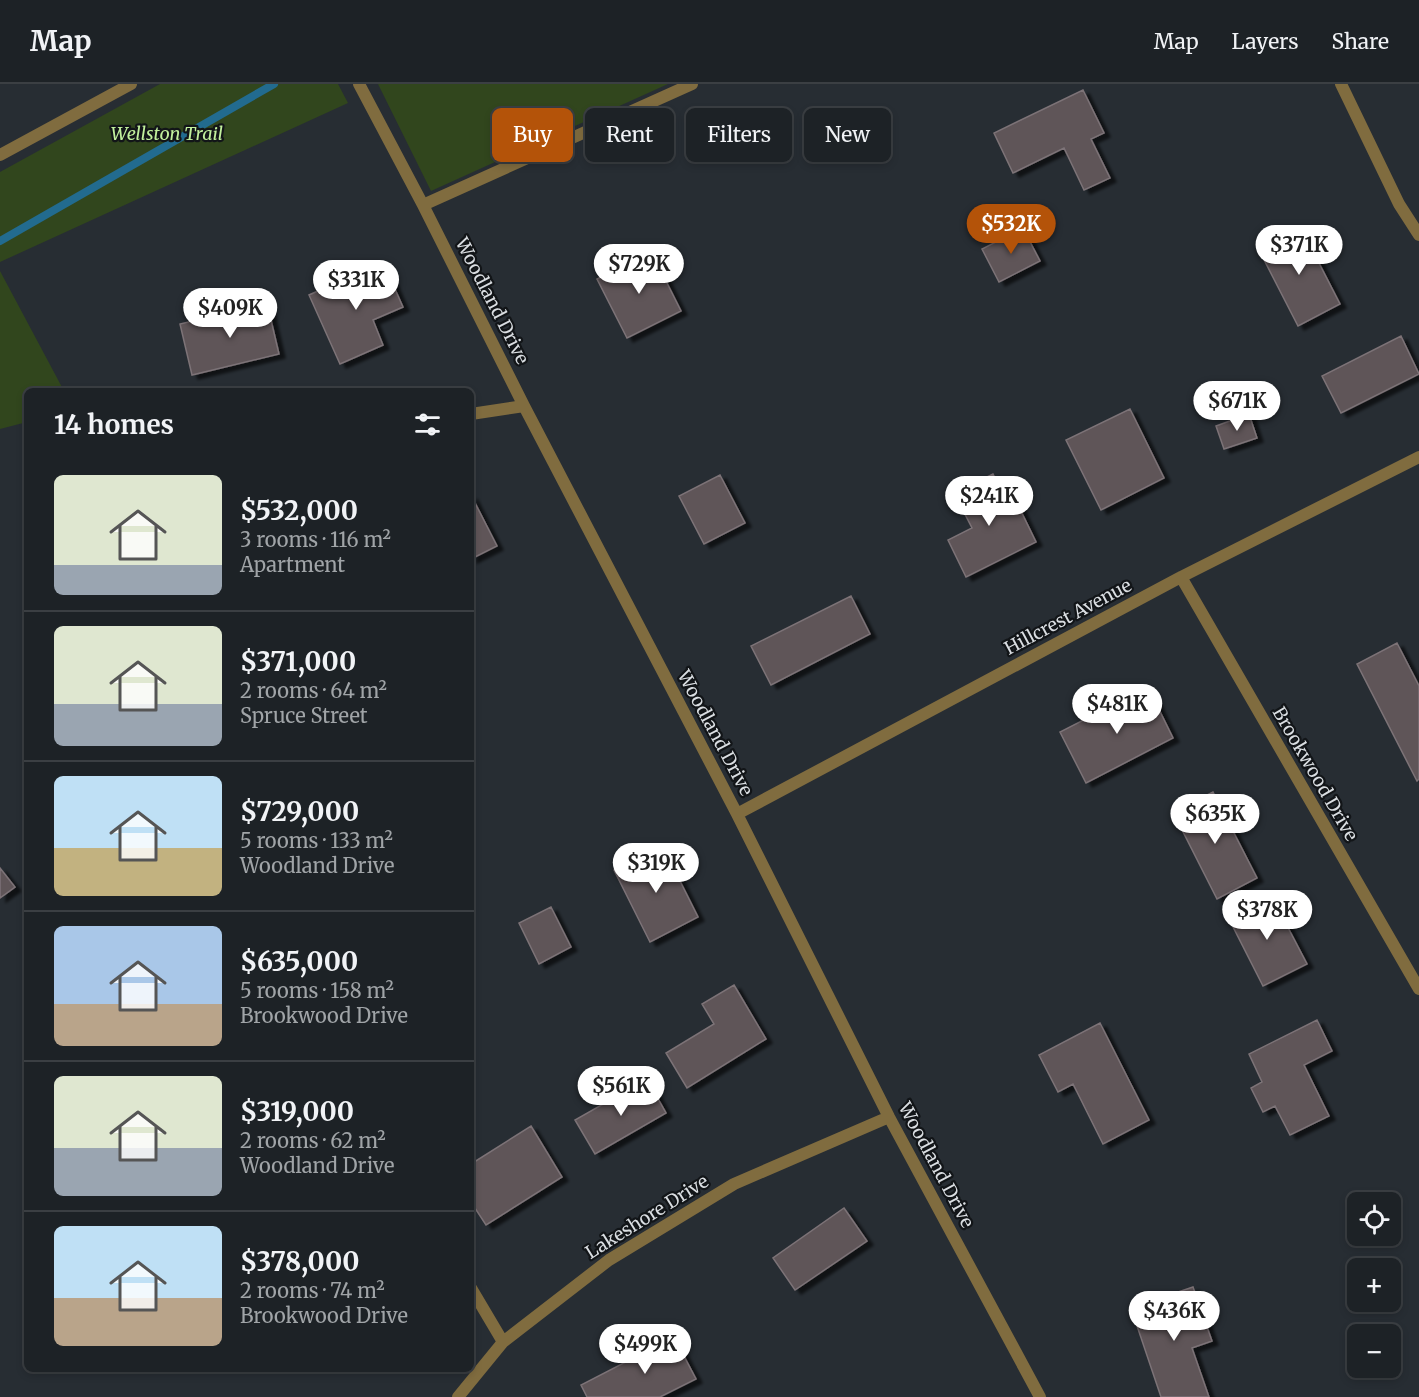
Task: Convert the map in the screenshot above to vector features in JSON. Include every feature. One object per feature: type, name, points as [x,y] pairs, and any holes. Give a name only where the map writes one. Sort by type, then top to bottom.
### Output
[{"type":"street","points":[[0,155],[131,84]]},
{"type":"street","name":"Woodland Drive","points":[[360,84],[736,814],[889,1117],[1040,1397]]},
{"type":"street","points":[[423,205],[693,84]]},
{"type":"street","points":[[1341,84],[1398,204],[1419,236]]},
{"type":"street","points":[[474,414],[524,406]]},
{"type":"street","name":"Hillcrest Avenue","points":[[736,814],[1181,577],[1419,457]]},
{"type":"street","name":"Brookwood Drive","points":[[1181,577],[1419,989]]},
{"type":"street","name":"Lakeshore Drive","points":[[458,1397],[503,1342],[609,1260],[734,1184],[889,1117]]},
{"type":"street","points":[[474,1293],[503,1342]]},
{"type":"green space","name":"Wellston Trail","points":[[160,84],[338,84],[348,103],[0,262],[0,172]]},
{"type":"green space","points":[[378,84],[668,84],[615,108],[585,108],[585,121],[573,127],[573,108],[492,108],[492,162],[495,162],[431,191]]},
{"type":"green space","points":[[0,271],[62,388],[24,388],[24,423],[0,429]]},
{"type":"building","points":[[1083,90],[1104,133],[1091,139],[1110,178],[1084,190],[1064,148],[1013,173],[994,133]]},
{"type":"building","points":[[1300,226],[1340,304],[1298,326],[1258,248]]},
{"type":"building","points":[[1023,228],[1040,261],[999,282],[982,249]]},
{"type":"building","points":[[651,251],[681,311],[627,338],[597,279]]},
{"type":"building","points":[[383,262],[403,307],[373,320],[383,345],[340,364],[309,295]]},
{"type":"building","points":[[267,303],[279,354],[192,375],[180,324]]},
{"type":"building","points":[[1401,336],[1419,374],[1341,413],[1322,376]]},
{"type":"building","points":[[1130,409],[1164,478],[1101,510],[1066,440]]},
{"type":"building","points":[[1249,414],[1257,438],[1224,449],[1216,426]]},
{"type":"building","points":[[993,474],[1010,509],[1018,505],[1036,542],[966,577],[948,540],[972,528],[954,493]]},
{"type":"building","points":[[720,475],[745,523],[704,544],[679,496]]},
{"type":"building","points":[[474,501],[497,546],[474,558]]},
{"type":"building","points":[[851,596],[870,634],[771,685],[751,646]]},
{"type":"building","points":[[1397,643],[1419,686],[1419,779],[1417,781],[1357,664]]},
{"type":"building","points":[[1148,687],[1173,738],[1086,783],[1060,732]]},
{"type":"building","points":[[1213,792],[1257,878],[1217,899],[1173,812]]},
{"type":"building","points":[[662,845],[698,917],[650,942],[614,870]]},
{"type":"building","points":[[0,868],[15,887],[0,898]]},
{"type":"building","points":[[1271,895],[1307,964],[1263,986],[1228,917]]},
{"type":"building","points":[[551,907],[571,947],[539,964],[519,923]]},
{"type":"building","points":[[734,985],[766,1039],[687,1088],[666,1053],[714,1024],[702,1004]]},
{"type":"building","points":[[1317,1020],[1332,1051],[1304,1065],[1329,1116],[1290,1135],[1275,1106],[1263,1112],[1251,1088],[1262,1082],[1249,1054]]},
{"type":"building","points":[[1100,1023],[1149,1120],[1103,1144],[1073,1084],[1058,1092],[1039,1055]]},
{"type":"building","points":[[647,1079],[666,1113],[595,1154],[575,1120]]},
{"type":"building","points":[[531,1126],[562,1177],[486,1225],[474,1207],[474,1162]]},
{"type":"building","points":[[844,1208],[867,1241],[795,1290],[773,1258]]},
{"type":"building","points":[[1193,1287],[1212,1341],[1192,1348],[1209,1397],[1161,1397],[1131,1308]]},
{"type":"building","points":[[674,1337],[696,1379],[660,1397],[587,1397],[581,1385]]},
{"type":"waterway","points":[[0,241],[274,84]]}]
